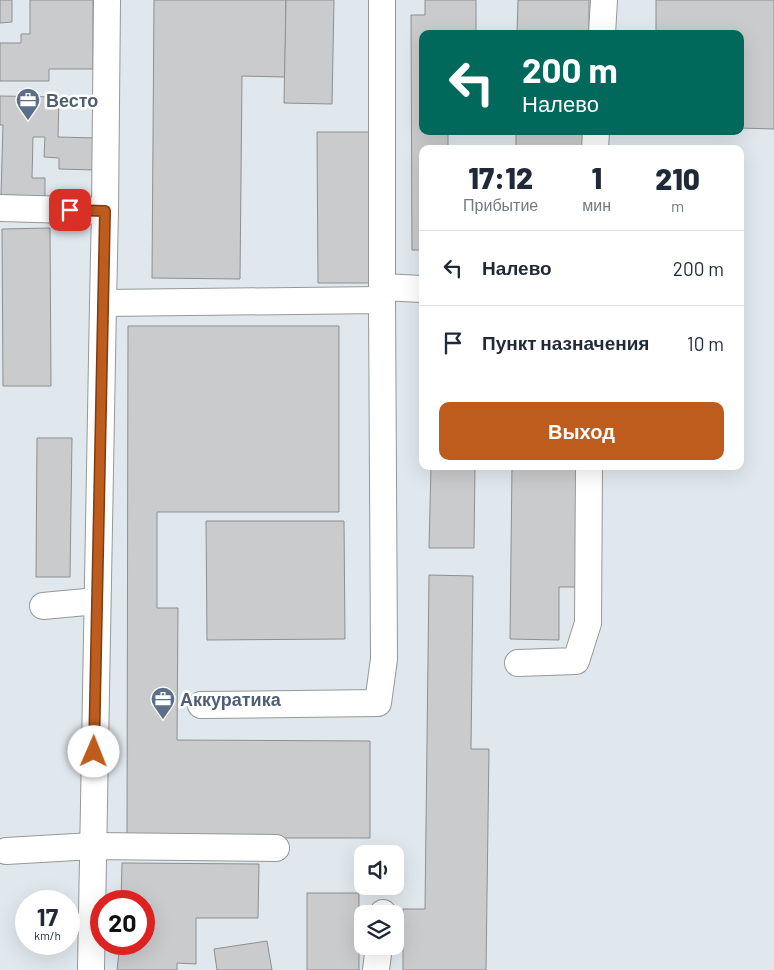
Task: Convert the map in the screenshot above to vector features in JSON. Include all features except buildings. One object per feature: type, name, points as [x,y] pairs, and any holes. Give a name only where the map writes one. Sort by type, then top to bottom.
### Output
[{"type":"lane","points":[[91,970],[105,211],[106,0]]},
{"type":"lane","points":[[201,705],[378,703],[384,659],[382,0]]},
{"type":"lane","points":[[602,30],[604,0]]},
{"type":"lane","points":[[0,208],[105,211]]},
{"type":"lane","points":[[103,303],[382,294],[419,289]]},
{"type":"lane","points":[[518,663],[576,661],[588,623],[589,470]]},
{"type":"lane","points":[[43,606],[97,600]]},
{"type":"lane","points":[[6,851],[93,846],[276,848]]},
{"type":"lane","points":[[376,970],[378,955]]},
{"type":"shaded area","points":[[0,0],[774,0],[774,970],[0,970]]},
{"type":"place","name":"Весто","points":[[28,121]]},
{"type":"place","name":"Аккуратика","points":[[163,720]]},
{"type":"route","points":[[70,210],[105,211],[94,752]]}]
